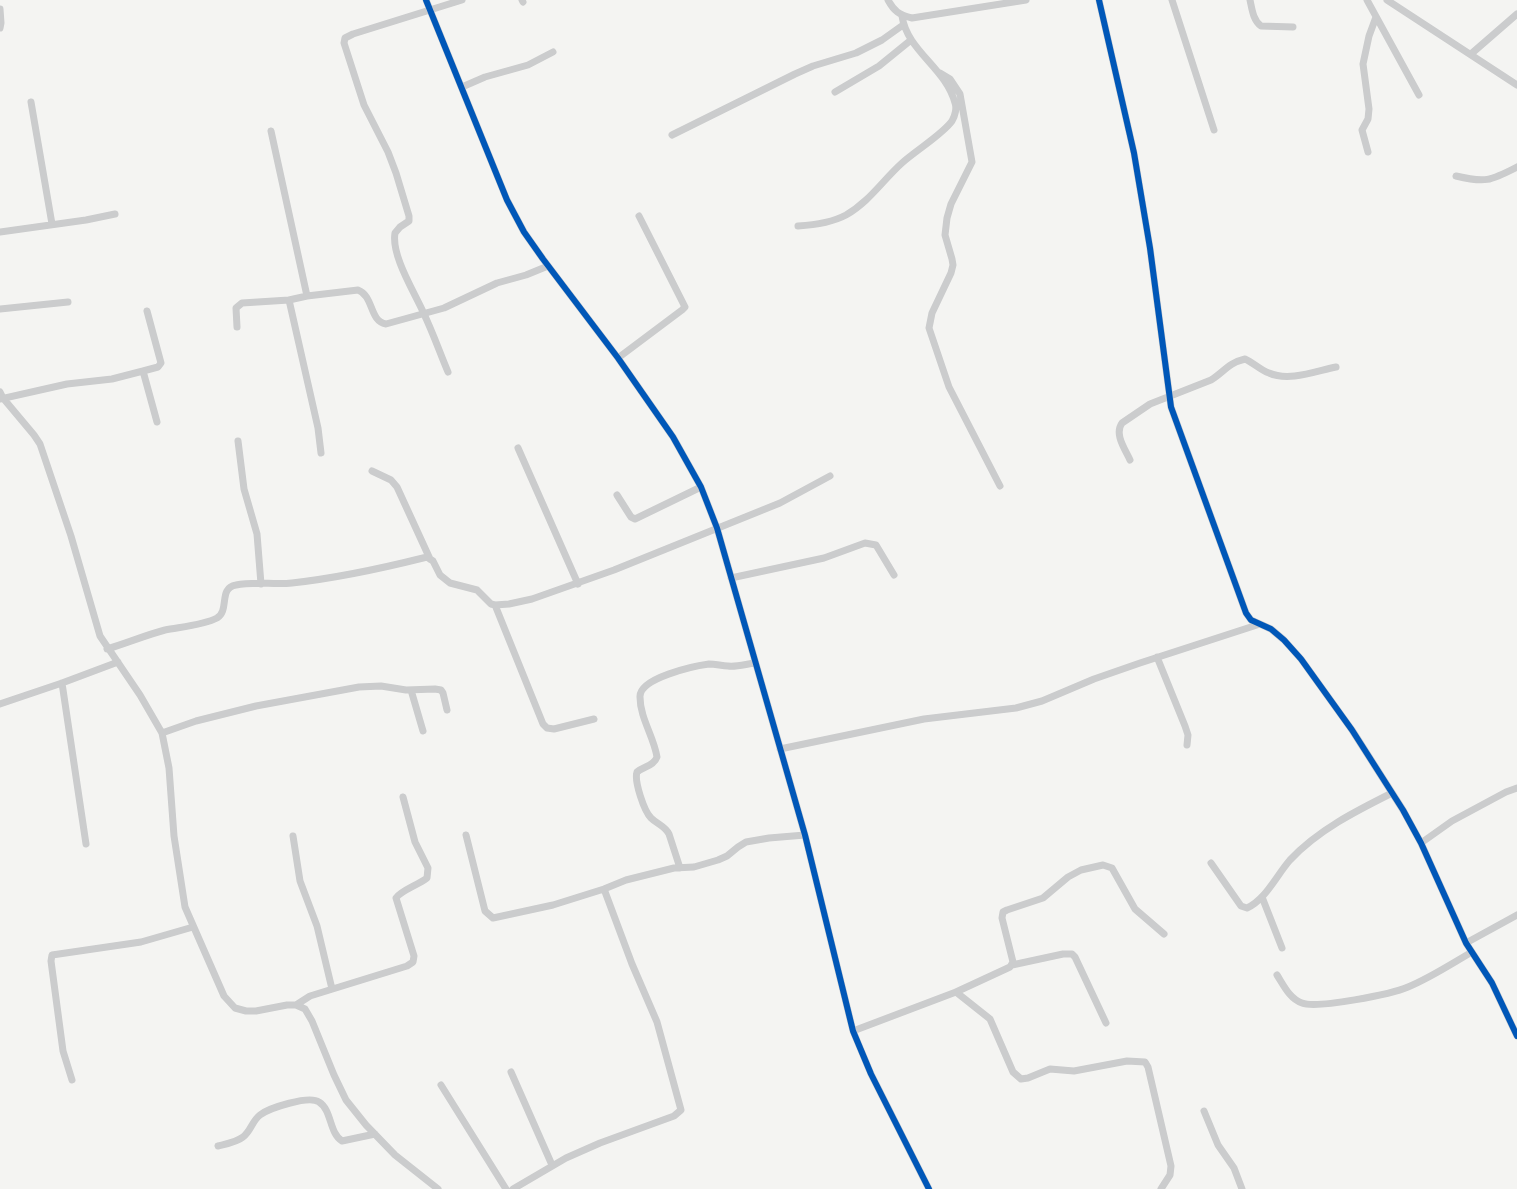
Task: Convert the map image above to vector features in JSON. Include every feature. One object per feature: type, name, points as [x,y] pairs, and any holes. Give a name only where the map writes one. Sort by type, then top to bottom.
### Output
[{"type":"street","points":[[426,0],[507,200],[524,232],[618,358],[673,438],[701,487],[717,528],[805,835],[853,1031],[871,1074],[929,1189]]},
{"type":"street","points":[[448,372],[424,314],[405,275],[395,244],[395,234],[409,219],[388,152],[357,87],[344,44],[345,38],[353,34],[462,0]]},
{"type":"street","points":[[888,0],[894,10],[902,16],[912,18],[1026,0]]},
{"type":"street","points":[[1099,0],[1135,162],[1150,248],[1169,396],[1175,422],[1246,613],[1251,620],[1271,629],[1284,640],[1301,659],[1352,730],[1421,844],[1466,943],[1492,983],[1517,1036]]},
{"type":"street","points":[[1172,0],[1214,130]]},
{"type":"street","points":[[1250,0],[1254,16],[1257,23],[1261,26],[1293,27]]},
{"type":"street","points":[[1367,0],[1419,95]]},
{"type":"street","points":[[1386,0],[1517,85]]},
{"type":"street","points":[[0,9],[2,23],[0,28]]},
{"type":"street","points":[[1471,54],[1517,14]]},
{"type":"street","points":[[798,226],[819,225],[836,220],[847,214],[870,196],[900,164],[946,127],[955,115],[956,103],[940,73],[912,40],[904,25],[902,16]]},
{"type":"street","points":[[1368,152],[1362,130],[1368,119],[1369,109],[1363,64],[1369,36],[1376,17]]},
{"type":"street","points":[[672,135],[795,74],[871,46],[904,25]]},
{"type":"street","points":[[835,92],[879,66],[912,40]]},
{"type":"street","points":[[462,87],[485,77],[528,65],[552,52]]},
{"type":"street","points":[[940,73],[950,80],[960,94],[972,162],[951,204],[947,218],[945,235],[953,265],[932,313],[929,328],[949,387],[1000,486]]},
{"type":"street","points":[[31,102],[52,224]]},
{"type":"street","points":[[271,131],[307,296]]},
{"type":"street","points":[[1456,176],[1474,181],[1484,181],[1517,168]]},
{"type":"street","points":[[0,232],[115,214]]},
{"type":"street","points":[[618,358],[685,307],[639,216]]},
{"type":"street","points":[[238,327],[236,308],[242,303],[289,300],[358,290],[368,298],[376,320],[386,324],[444,308],[497,283],[526,275],[548,266]]},
{"type":"street","points":[[289,300],[318,428],[321,452]]},
{"type":"street","points":[[0,309],[68,302]]},
{"type":"street","points":[[147,311],[161,363],[158,367],[112,379],[67,384],[1,396],[40,444],[71,536],[100,636],[140,695],[162,733],[169,768],[174,836],[182,895],[185,907],[224,996],[235,1008],[246,1011],[296,1005],[305,1009],[346,1100],[395,1155],[434,1188]]},
{"type":"street","points":[[1130,460],[1118,433],[1118,427],[1122,423],[1137,412],[1169,396],[1211,380],[1227,366],[1245,360],[1270,374],[1280,377],[1296,376],[1336,367]]},
{"type":"street","points":[[143,371],[157,422]]},
{"type":"street","points":[[238,441],[244,489],[257,534],[261,584]]},
{"type":"street","points":[[518,448],[578,584]]},
{"type":"street","points":[[372,471],[391,480],[397,487],[430,559],[444,580],[477,590],[491,604],[495,605],[532,599],[578,584],[780,503],[830,476]]},
{"type":"street","points":[[617,495],[631,517],[635,519],[701,487]]},
{"type":"street","points":[[731,578],[824,558],[871,543],[879,549],[894,575]]},
{"type":"street","points":[[108,649],[162,631],[212,619],[221,614],[224,609],[225,593],[228,588],[236,584],[279,584],[322,580],[373,571],[422,558],[430,559]]},
{"type":"street","points":[[495,605],[547,728],[554,729],[594,719]]},
{"type":"street","points":[[780,749],[924,719],[1016,708],[1042,701],[1094,679],[1157,657],[1260,624]]},
{"type":"street","points":[[1157,657],[1185,726],[1188,739],[1187,746]]},
{"type":"street","points":[[0,704],[62,684],[118,662]]},
{"type":"street","points":[[680,868],[670,834],[667,829],[648,814],[636,784],[635,776],[637,772],[652,764],[657,757],[639,696],[641,690],[646,685],[660,678],[686,669],[708,664],[737,666],[755,663]]},
{"type":"street","points":[[62,684],[86,844]]},
{"type":"street","points":[[162,733],[196,721],[256,706],[359,687],[381,686],[411,690],[440,690],[443,694],[447,710]]},
{"type":"street","points":[[411,690],[423,731]]},
{"type":"street","points":[[1421,844],[1452,821],[1517,788]]},
{"type":"street","points":[[1211,863],[1241,906],[1247,908],[1262,897],[1300,851],[1347,816],[1392,794]]},
{"type":"street","points":[[296,1005],[310,996],[407,966],[413,962],[414,956],[396,898],[399,893],[415,887],[427,878],[428,868],[415,842],[403,797]]},
{"type":"street","points":[[466,835],[485,912],[490,917],[497,918],[604,889],[626,880],[680,868],[694,867],[723,859],[746,842],[805,835]]},
{"type":"street","points":[[293,836],[300,881],[317,926],[332,989]]},
{"type":"street","points":[[1012,965],[1002,918],[1004,912],[1043,898],[1075,872],[1097,865],[1112,868],[1135,909],[1164,934]]},
{"type":"street","points":[[513,1189],[552,1166],[600,1144],[674,1116],[681,1110],[657,1022],[632,964],[604,889]]},
{"type":"street","points":[[1262,897],[1282,948]]},
{"type":"street","points":[[1466,943],[1517,915]]},
{"type":"street","points":[[72,1080],[63,1051],[51,961],[52,955],[141,942],[194,927]]},
{"type":"street","points":[[1277,976],[1296,1000],[1308,1005],[1318,1005],[1363,998],[1406,988],[1472,952]]},
{"type":"street","points":[[853,1031],[956,992],[1012,965],[1063,954],[1072,954],[1075,957],[1106,1023]]},
{"type":"street","points":[[956,992],[990,1019],[1013,1072],[1020,1079],[1050,1070],[1076,1071],[1127,1061],[1145,1062],[1148,1067],[1171,1166],[1170,1175],[1161,1189]]},
{"type":"street","points":[[511,1072],[552,1166]]},
{"type":"street","points":[[441,1085],[506,1189]]},
{"type":"street","points":[[218,1146],[242,1138],[256,1118],[264,1112],[309,1099],[317,1101],[323,1106],[338,1138],[342,1141],[375,1134]]},
{"type":"street","points":[[1204,1111],[1218,1146],[1234,1168],[1242,1189]]},
{"type":"cycle path","points":[[426,0],[507,200],[524,232],[618,358],[673,437],[701,487],[717,528],[805,835],[853,1031],[871,1074],[929,1189]]},
{"type":"cycle path","points":[[1099,0],[1134,153],[1150,248],[1171,407],[1246,613],[1251,620],[1271,629],[1284,640],[1301,659],[1352,730],[1403,810],[1421,843],[1466,943],[1492,983],[1517,1036]]}]
